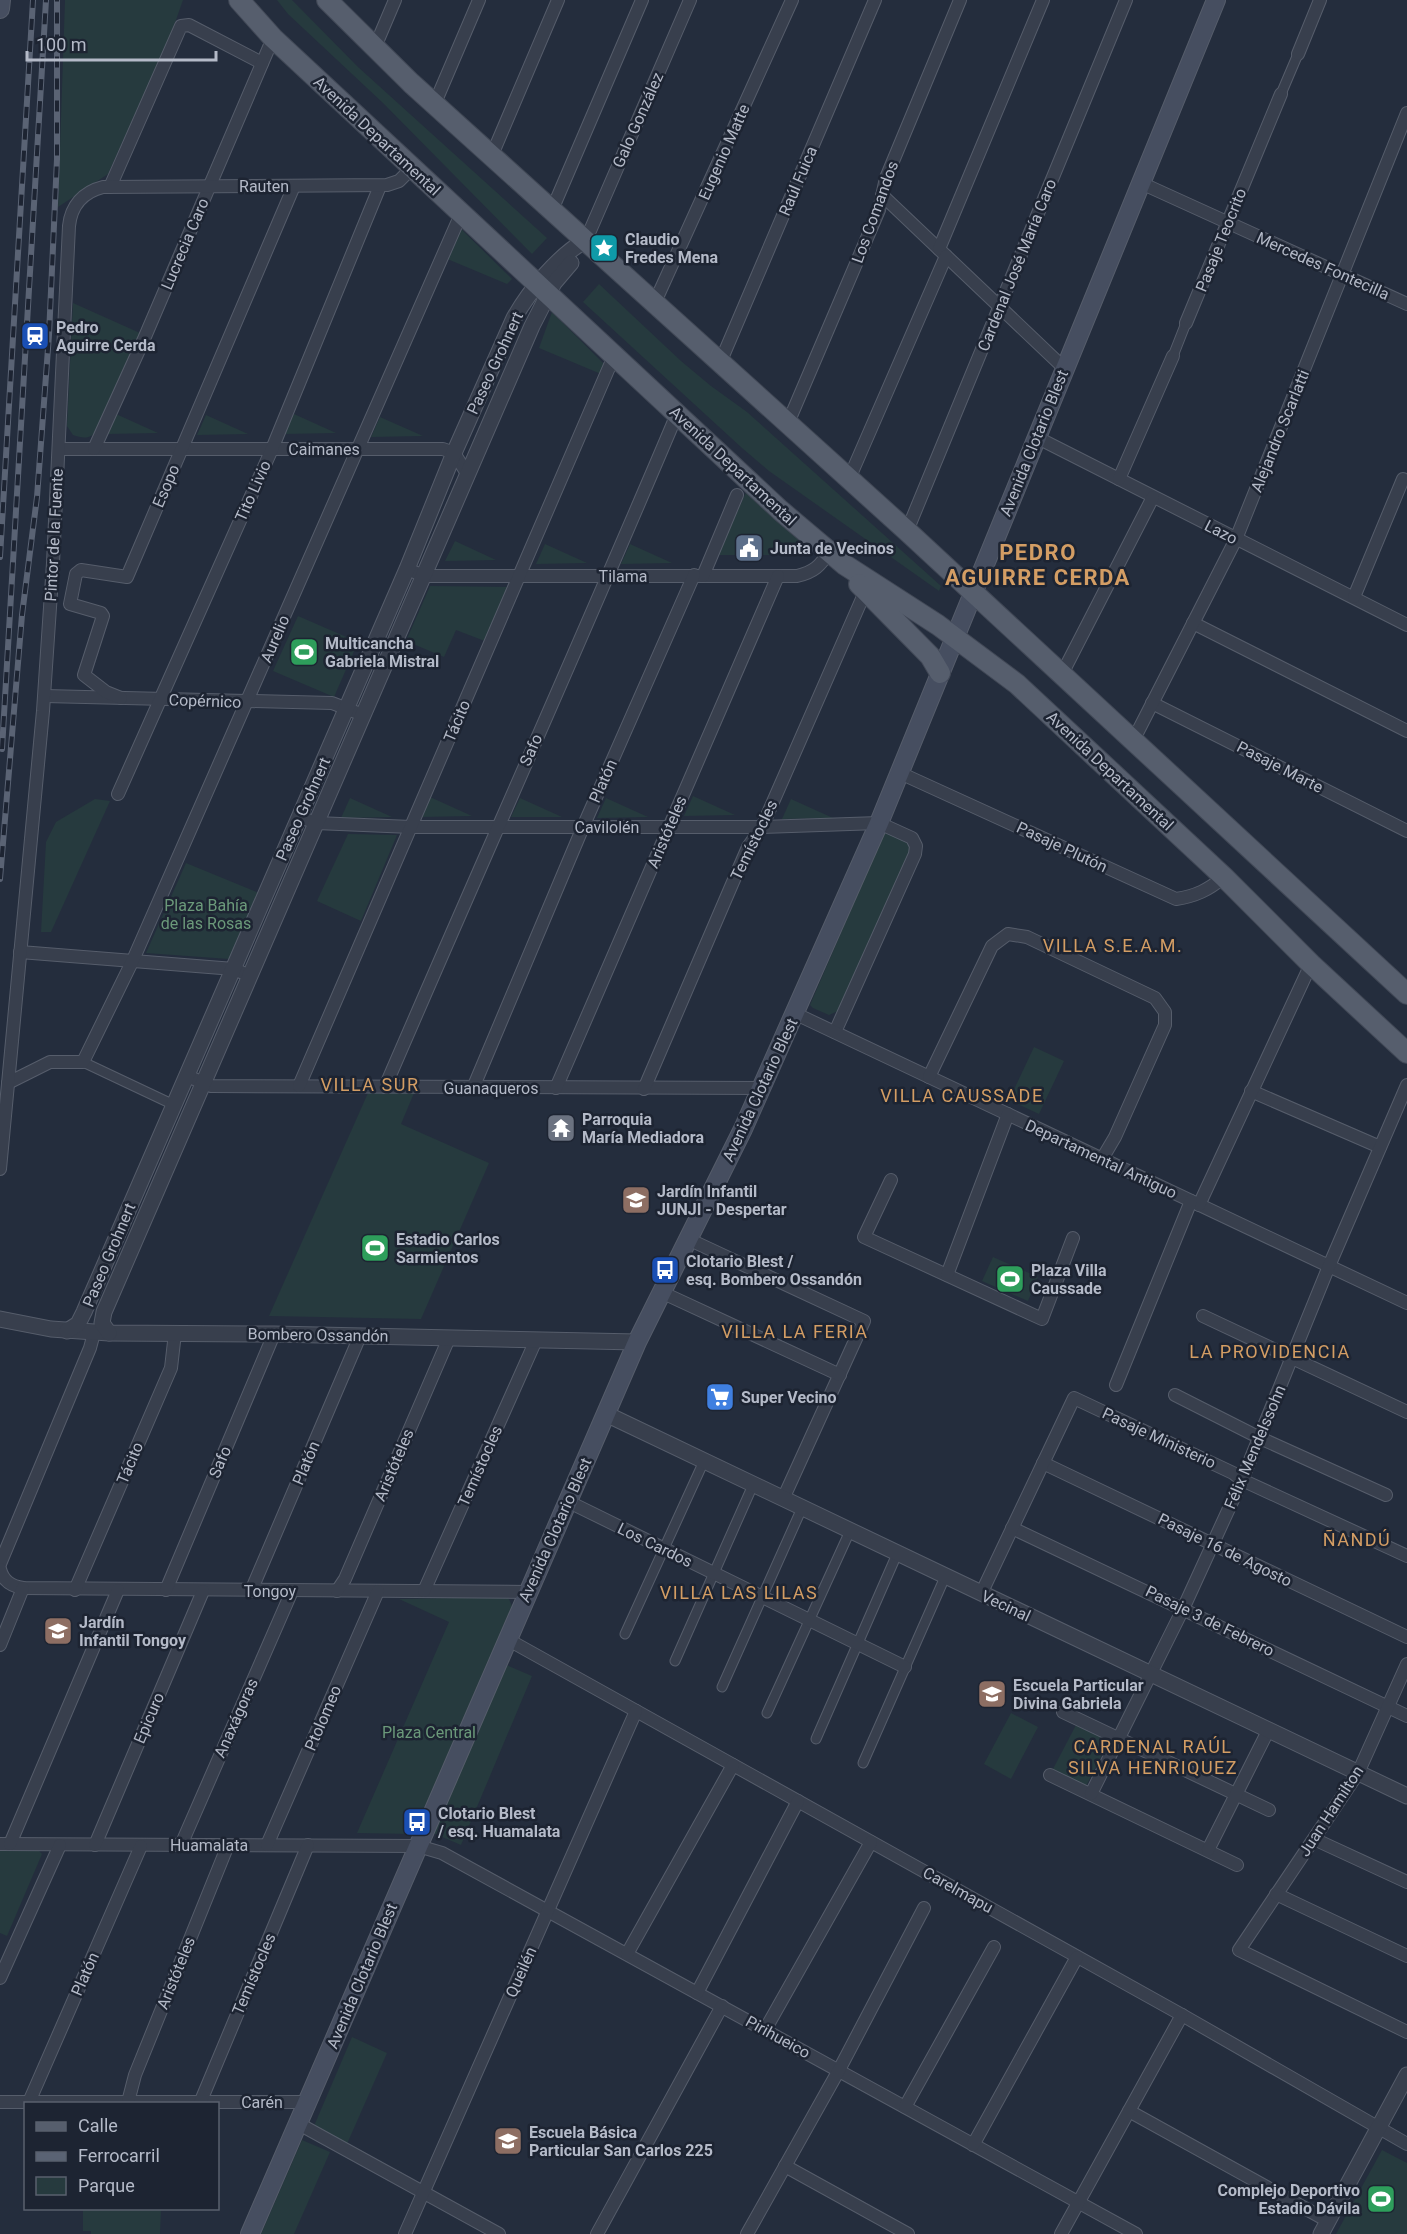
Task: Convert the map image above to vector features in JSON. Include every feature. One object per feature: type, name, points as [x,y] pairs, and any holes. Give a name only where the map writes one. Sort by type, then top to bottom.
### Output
[{"type":"main road","points":[[0,9],[1,0]]},
{"type":"main road","name":"Avenida Departamental","points":[[239,0],[273,38],[780,510],[837,559],[955,637],[1017,684],[1224,877],[1311,964],[1407,1053]]},
{"type":"main road","points":[[327,0],[435,103],[907,531],[1407,994]]},
{"type":"main road","name":"Avenida Clotario Blest","points":[[250,2234],[637,1342],[762,1088],[879,824],[1216,0]]},
{"type":"main road","points":[[837,559],[865,592],[930,656],[940,673]]},
{"type":"street","points":[[375,47],[395,0]]},
{"type":"street","points":[[435,103],[478,0]]},
{"type":"street","points":[[492,155],[558,0]]},
{"type":"street","points":[[552,210],[642,0]]},
{"type":"street","name":"Galo González","points":[[543,290],[571,250],[586,240],[690,0]]},
{"type":"street","name":"Eugenio Matte","points":[[655,302],[792,0]]},
{"type":"street","name":"Raúl Fuica","points":[[720,363],[875,0]]},
{"type":"street","name":"Los Comandos","points":[[788,423],[879,210],[886,178],[960,0]]},
{"type":"street","points":[[849,479],[943,252],[1043,0]]},
{"type":"street","name":"Cardenal José María Caro","points":[[907,531],[1126,0]]},
{"type":"street","name":"Pasaje Teocrito","points":[[1119,479],[1173,356],[1320,0]]},
{"type":"street","points":[[110,187],[181,26],[189,25],[262,63]]},
{"type":"street","name":"Lucrecia Caro","points":[[94,449],[144,339],[273,38]]},
{"type":"street","name":"Alejandro Scarlatti","points":[[1133,741],[1236,539],[1407,113]]},
{"type":"street","name":"Rauten","points":[[110,187],[380,186],[399,181],[412,168]]},
{"type":"street","name":"Mercedes Fontecilla","points":[[1141,183],[1407,304]]},
{"type":"street","name":"Esopo","points":[[121,698],[106,692],[84,675],[103,616],[101,613],[70,604],[76,574],[81,570],[127,577],[294,186]]},
{"type":"street","name":"Tito Livio","points":[[118,794],[272,449],[380,186]]},
{"type":"street","name":"Pintor de la Fuente","points":[[0,1169],[45,696],[70,218],[75,205],[85,196],[96,189],[110,187]]},
{"type":"street","points":[[882,195],[1064,368]]},
{"type":"street","name":"Aurelio","points":[[83,1062],[133,960],[461,214]]},
{"type":"street","name":"Paseo Grohnert","points":[[67,1331],[78,1324],[84,1312],[514,318],[523,302],[543,290]]},
{"type":"street","name":"Paseo Grohnert","points":[[0,1564],[102,1333],[101,1318],[532,326],[543,290]]},
{"type":"street","name":"Tácito","points":[[299,1086],[614,356]]},
{"type":"street","name":"Safo","points":[[385,1087],[497,827],[609,576],[677,414]]},
{"type":"street","name":"Lazo","points":[[1036,438],[1407,625]]},
{"type":"street","name":"Caimanes","points":[[59,449],[443,449],[454,453]]},
{"type":"street","points":[[454,453],[468,475]]},
{"type":"street","points":[[1354,597],[1403,479]]},
{"type":"street","name":"Platón","points":[[473,1088],[584,827],[737,495]]},
{"type":"street","points":[[1062,674],[1153,497]]},
{"type":"street","name":"Tilama","points":[[407,569],[424,576],[797,576],[811,573],[837,559]]},
{"type":"street","name":"Aristóteles","points":[[556,1088],[778,576]]},
{"type":"street","name":"Temístocles","points":[[644,1089],[748,848],[762,827],[865,592]]},
{"type":"street","points":[[1193,623],[1407,731]]},
{"type":"street","name":"Copérnico","points":[[45,696],[332,704],[363,715]]},
{"type":"street","name":"Pasaje Marte","points":[[1152,703],[1407,831]]},
{"type":"street","name":"Pasaje Plutón","points":[[900,773],[1176,898],[1202,892],[1224,877]]},
{"type":"street","name":"Cavilolén","points":[[300,817],[316,824],[411,827],[762,827],[879,824],[912,838],[916,846],[915,854],[835,1032]]},
{"type":"street","points":[[929,1077],[992,946],[1008,934],[1027,937],[1155,998],[1165,1012],[1165,1025],[1115,1137],[1102,1159]]},
{"type":"street","points":[[20,952],[234,969],[250,976]]},
{"type":"street","points":[[1116,1385],[1195,1203],[1311,964]]},
{"type":"street","name":"Departamental Antiguo","points":[[796,1014],[1407,1303]]},
{"type":"street","points":[[8,1083],[50,1062],[83,1062],[174,1105]]},
{"type":"street","name":"Guanaqueros","points":[[187,1076],[211,1086],[762,1088]]},
{"type":"street","name":"Félix Mendelssohn","points":[[1091,1794],[1183,1609],[1242,1480],[1329,1266],[1407,1085]]},
{"type":"street","points":[[1251,1091],[1380,1147]]},
{"type":"street","points":[[947,1275],[1008,1114]]},
{"type":"street","points":[[891,1180],[864,1237],[1042,1319],[1073,1238]]},
{"type":"street","points":[[141,1182],[157,1189]]},
{"type":"street","points":[[688,1239],[864,1321],[783,1499]]},
{"type":"street","points":[[661,1292],[840,1375]]},
{"type":"street","points":[[1203,1316],[1407,1412]]},
{"type":"street","name":"Bombero Ossandón","points":[[0,1319],[35,1327],[102,1333],[274,1334],[637,1342]]},
{"type":"street","name":"Tácito","points":[[75,1590],[171,1368],[175,1333]]},
{"type":"street","name":"Safo","points":[[166,1590],[274,1334]]},
{"type":"street","name":"Platón","points":[[251,1591],[360,1336]]},
{"type":"street","name":"Aristóteles","points":[[337,1591],[345,1579],[449,1338]]},
{"type":"street","name":"Temístocles","points":[[424,1591],[536,1340]]},
{"type":"street","points":[[1175,1395],[1386,1495]]},
{"type":"street","name":"Pasaje Ministerio","points":[[1043,1463],[1074,1398],[1233,1473],[1242,1480],[1407,1556]]},
{"type":"street","name":"Vecinal","points":[[606,1414],[1407,1796]]},
{"type":"street","points":[[625,1634],[704,1461]]},
{"type":"street","points":[[981,1594],[1043,1463]]},
{"type":"street","name":"Pasaje 16 de Agosto","points":[[1043,1463],[1407,1637]]},
{"type":"street","points":[[675,1661],[753,1485]]},
{"type":"street","name":"Los Cardos","points":[[567,1502],[905,1668]]},
{"type":"street","points":[[722,1686],[802,1508]]},
{"type":"street","name":"Pasaje 3 de Febrero","points":[[1012,1528],[1407,1716]]},
{"type":"street","points":[[767,1713],[850,1531]]},
{"type":"street","points":[[816,1738],[897,1554]]},
{"type":"street","points":[[0,1569],[3,1579],[18,1587],[0,1645]]},
{"type":"street","points":[[863,1763],[945,1577]]},
{"type":"street","name":"Tongoy","points":[[18,1587],[75,1590],[528,1592]]},
{"type":"street","points":[[5,1844],[118,1590]]},
{"type":"street","name":"Epicuro","points":[[95,1845],[203,1591]]},
{"type":"street","name":"Anaxágoras","points":[[181,1845],[292,1591]]},
{"type":"street","name":"Ptolomeo","points":[[267,1845],[378,1591]]},
{"type":"street","name":"Carelmapu","points":[[507,1639],[1182,2015],[1407,2144]]},
{"type":"street","name":"Juan Hamilton","points":[[1407,1664],[1358,1773],[1239,1950],[1407,2032]]},
{"type":"street","name":"Queilén","points":[[405,2234],[636,1711]]},
{"type":"street","points":[[1063,1712],[1269,1810]]},
{"type":"street","points":[[1208,1850],[1268,1731]]},
{"type":"street","points":[[627,1954],[733,1765]]},
{"type":"street","points":[[1050,1774],[1237,1865]]},
{"type":"street","points":[[697,1993],[798,1801]]},
{"type":"street","points":[[1314,1839],[1407,1882]]},
{"type":"street","points":[[765,2030],[872,1842]]},
{"type":"street","name":"Huamalata","points":[[5,1844],[418,1846]]},
{"type":"street","points":[[0,1978],[60,1845]]},
{"type":"street","name":"Aristóteles","points":[[128,2102],[135,2075],[228,1845]]},
{"type":"street","name":"Temístocles","points":[[200,2102],[309,1845]]},
{"type":"street","name":"Platón","points":[[29,2102],[141,1846]]},
{"type":"street","name":"Pirihueico","points":[[418,1846],[442,1853],[548,1910],[1136,2234]]},
{"type":"street","points":[[1276,1894],[1407,1956]]},
{"type":"street","points":[[747,2234],[924,1908]]},
{"type":"street","points":[[905,2107],[994,1947]]},
{"type":"street","points":[[973,2145],[1077,1957]]},
{"type":"street","points":[[597,2234],[722,2006]]},
{"type":"street","points":[[1060,2234],[1182,2015]]},
{"type":"street","points":[[1129,2111],[1324,2227],[1407,2075]]},
{"type":"street","name":"Carén","points":[[0,2102],[128,2102]]},
{"type":"street","name":"Carén","points":[[219,2103],[309,2102]]},
{"type":"street","points":[[299,2124],[499,2234]]},
{"type":"street","points":[[785,2166],[908,2234]]},
{"type":"green space","points":[[65,0],[183,0],[170,37],[108,174],[58,207]]},
{"type":"green space","points":[[277,0],[292,0],[358,67],[547,238],[532,254],[383,103],[288,14]]},
{"type":"green space","points":[[458,226],[512,279],[507,284],[445,258]]},
{"type":"green space","points":[[599,284],[681,361],[747,412],[941,586],[939,591],[769,471],[742,448],[583,302]]},
{"type":"green space","points":[[73,303],[140,333],[96,431],[86,437],[73,435],[67,426]]},
{"type":"green space","points":[[552,312],[605,365],[601,374],[539,348]]},
{"type":"green space","points":[[116,414],[158,433],[107,434]]},
{"type":"green space","points":[[294,414],[336,433],[284,434]]},
{"type":"green space","points":[[206,415],[248,434],[197,435]]},
{"type":"green space","points":[[380,417],[423,436],[371,437]]},
{"type":"green space","points":[[747,490],[808,549],[805,555],[761,555],[761,541],[738,541],[738,555],[718,555]]},
{"type":"green space","points":[[455,541],[496,560],[445,561]]},
{"type":"green space","points":[[545,544],[587,563],[536,564]]},
{"type":"green space","points":[[630,544],[672,563],[621,564]]},
{"type":"green space","points":[[430,586],[514,587],[490,643],[456,630],[444,657],[406,641]]},
{"type":"green space","name":"Multicancha Gabriela Mistral","points":[[298,616],[358,642],[334,697],[273,671]]},
{"type":"green space","points":[[693,796],[735,815],[684,816]]},
{"type":"green space","points":[[430,797],[472,816],[420,817]]},
{"type":"green space","points":[[350,798],[392,817],[341,818]]},
{"type":"green space","points":[[520,798],[562,817],[511,817]]},
{"type":"green space","points":[[606,798],[648,817],[597,818]]},
{"type":"green space","points":[[95,799],[110,801],[51,932],[41,932],[46,842],[56,822]]},
{"type":"green space","points":[[791,799],[833,818],[782,819]]},
{"type":"green space","points":[[886,828],[915,845],[838,1011],[829,1015],[810,1005]]},
{"type":"green space","points":[[348,834],[397,835],[361,921],[317,901]]},
{"type":"green space","name":"Plaza Bahía de las Rosas","points":[[186,863],[259,893],[229,959],[146,953]]},
{"type":"green space","points":[[1034,1047],[1064,1061],[1039,1114],[1009,1100]]},
{"type":"green space","name":"Estadio Carlos Sarmientos","points":[[368,1093],[414,1093],[401,1124],[489,1163],[421,1319],[269,1316]]},
{"type":"green space","name":"Plaza Villa Caussade","points":[[993,1257],[1038,1277],[1028,1301],[982,1281]]},
{"type":"green space","name":"Plaza Central","points":[[508,1597],[512,1606],[413,1834],[357,1833],[449,1622],[399,1599]]},
{"type":"green space","points":[[504,1664],[532,1676],[461,1845],[433,1833]]},
{"type":"green space","points":[[1011,1713],[1038,1727],[1011,1779],[984,1764]]},
{"type":"green space","points":[[1076,1725],[1109,1741],[1086,1786],[1053,1769]]},
{"type":"green space","points":[[0,1850],[38,1850],[42,1854],[7,1936],[0,1933]]},
{"type":"green space","points":[[352,2037],[387,2053],[347,2144],[314,2126]]},
{"type":"green space","points":[[302,2140],[330,2152],[294,2234],[261,2234]]},
{"type":"green space","name":"Complejo Deportivo Estadio Dávila","points":[[1382,2150],[1407,2163],[1407,2234],[1336,2234]]},
{"type":"green space","points":[[83,2210],[161,2210],[160,2234],[91,2234],[91,2231],[83,2231]]},
{"type":"railway","points":[[0,557],[33,0]]},
{"type":"railway","points":[[2,749],[46,0]]},
{"type":"railway","points":[[0,879],[22,615],[37,497],[49,335],[57,159],[57,0]]},
{"type":"place","name":"Claudio Fredes Mena","points":[[604,248]]},
{"type":"place","name":"Pedro Aguirre Cerda","points":[[35,336]]},
{"type":"place","name":"Junta de Vecinos","points":[[749,548]]},
{"type":"place","name":"Multicancha Gabriela Mistral","points":[[304,652]]},
{"type":"place","name":"Parroquia María Mediadora","points":[[561,1128]]},
{"type":"place","name":"Jardín Infantil JUNJI - Despertar","points":[[636,1200]]},
{"type":"place","name":"Estadio Carlos Sarmientos","points":[[375,1248]]},
{"type":"place","name":"Clotario Blest / esq. Bombero Ossandón","points":[[665,1270]]},
{"type":"place","name":"Plaza Villa Caussade","points":[[1010,1279]]},
{"type":"place","name":"Super Vecino","points":[[720,1397]]},
{"type":"place","name":"Jardín Infantil Tongoy","points":[[58,1631]]},
{"type":"place","name":"Escuela Particular Divina Gabriela","points":[[992,1694]]},
{"type":"place","name":"Clotario Blest / esq. Huamalata","points":[[417,1822]]},
{"type":"place","name":"Escuela Básica Particular San Carlos 225","points":[[508,2141]]},
{"type":"place","name":"Complejo Deportivo Estadio Dávila","points":[[1381,2199]]},
{"type":"district","name":"PEDRO AGUIRRE CERDA","points":[[1038,564]]},
{"type":"district","name":"VILLA S.E.A.M.","points":[[1113,945]]},
{"type":"district","name":"VILLA SUR","points":[[370,1084]]},
{"type":"district","name":"VILLA CAUSSADE","points":[[962,1095]]},
{"type":"district","name":"VILLA LA FERIA","points":[[795,1331]]},
{"type":"district","name":"LA PROVIDENCIA","points":[[1270,1351]]},
{"type":"district","name":"ÑANDÚ","points":[[1357,1539]]},
{"type":"district","name":"VILLA LAS LILAS","points":[[739,1592]]},
{"type":"district","name":"CARDENAL RAÚL SILVA HENRIQUEZ","points":[[1153,1756]]}]
